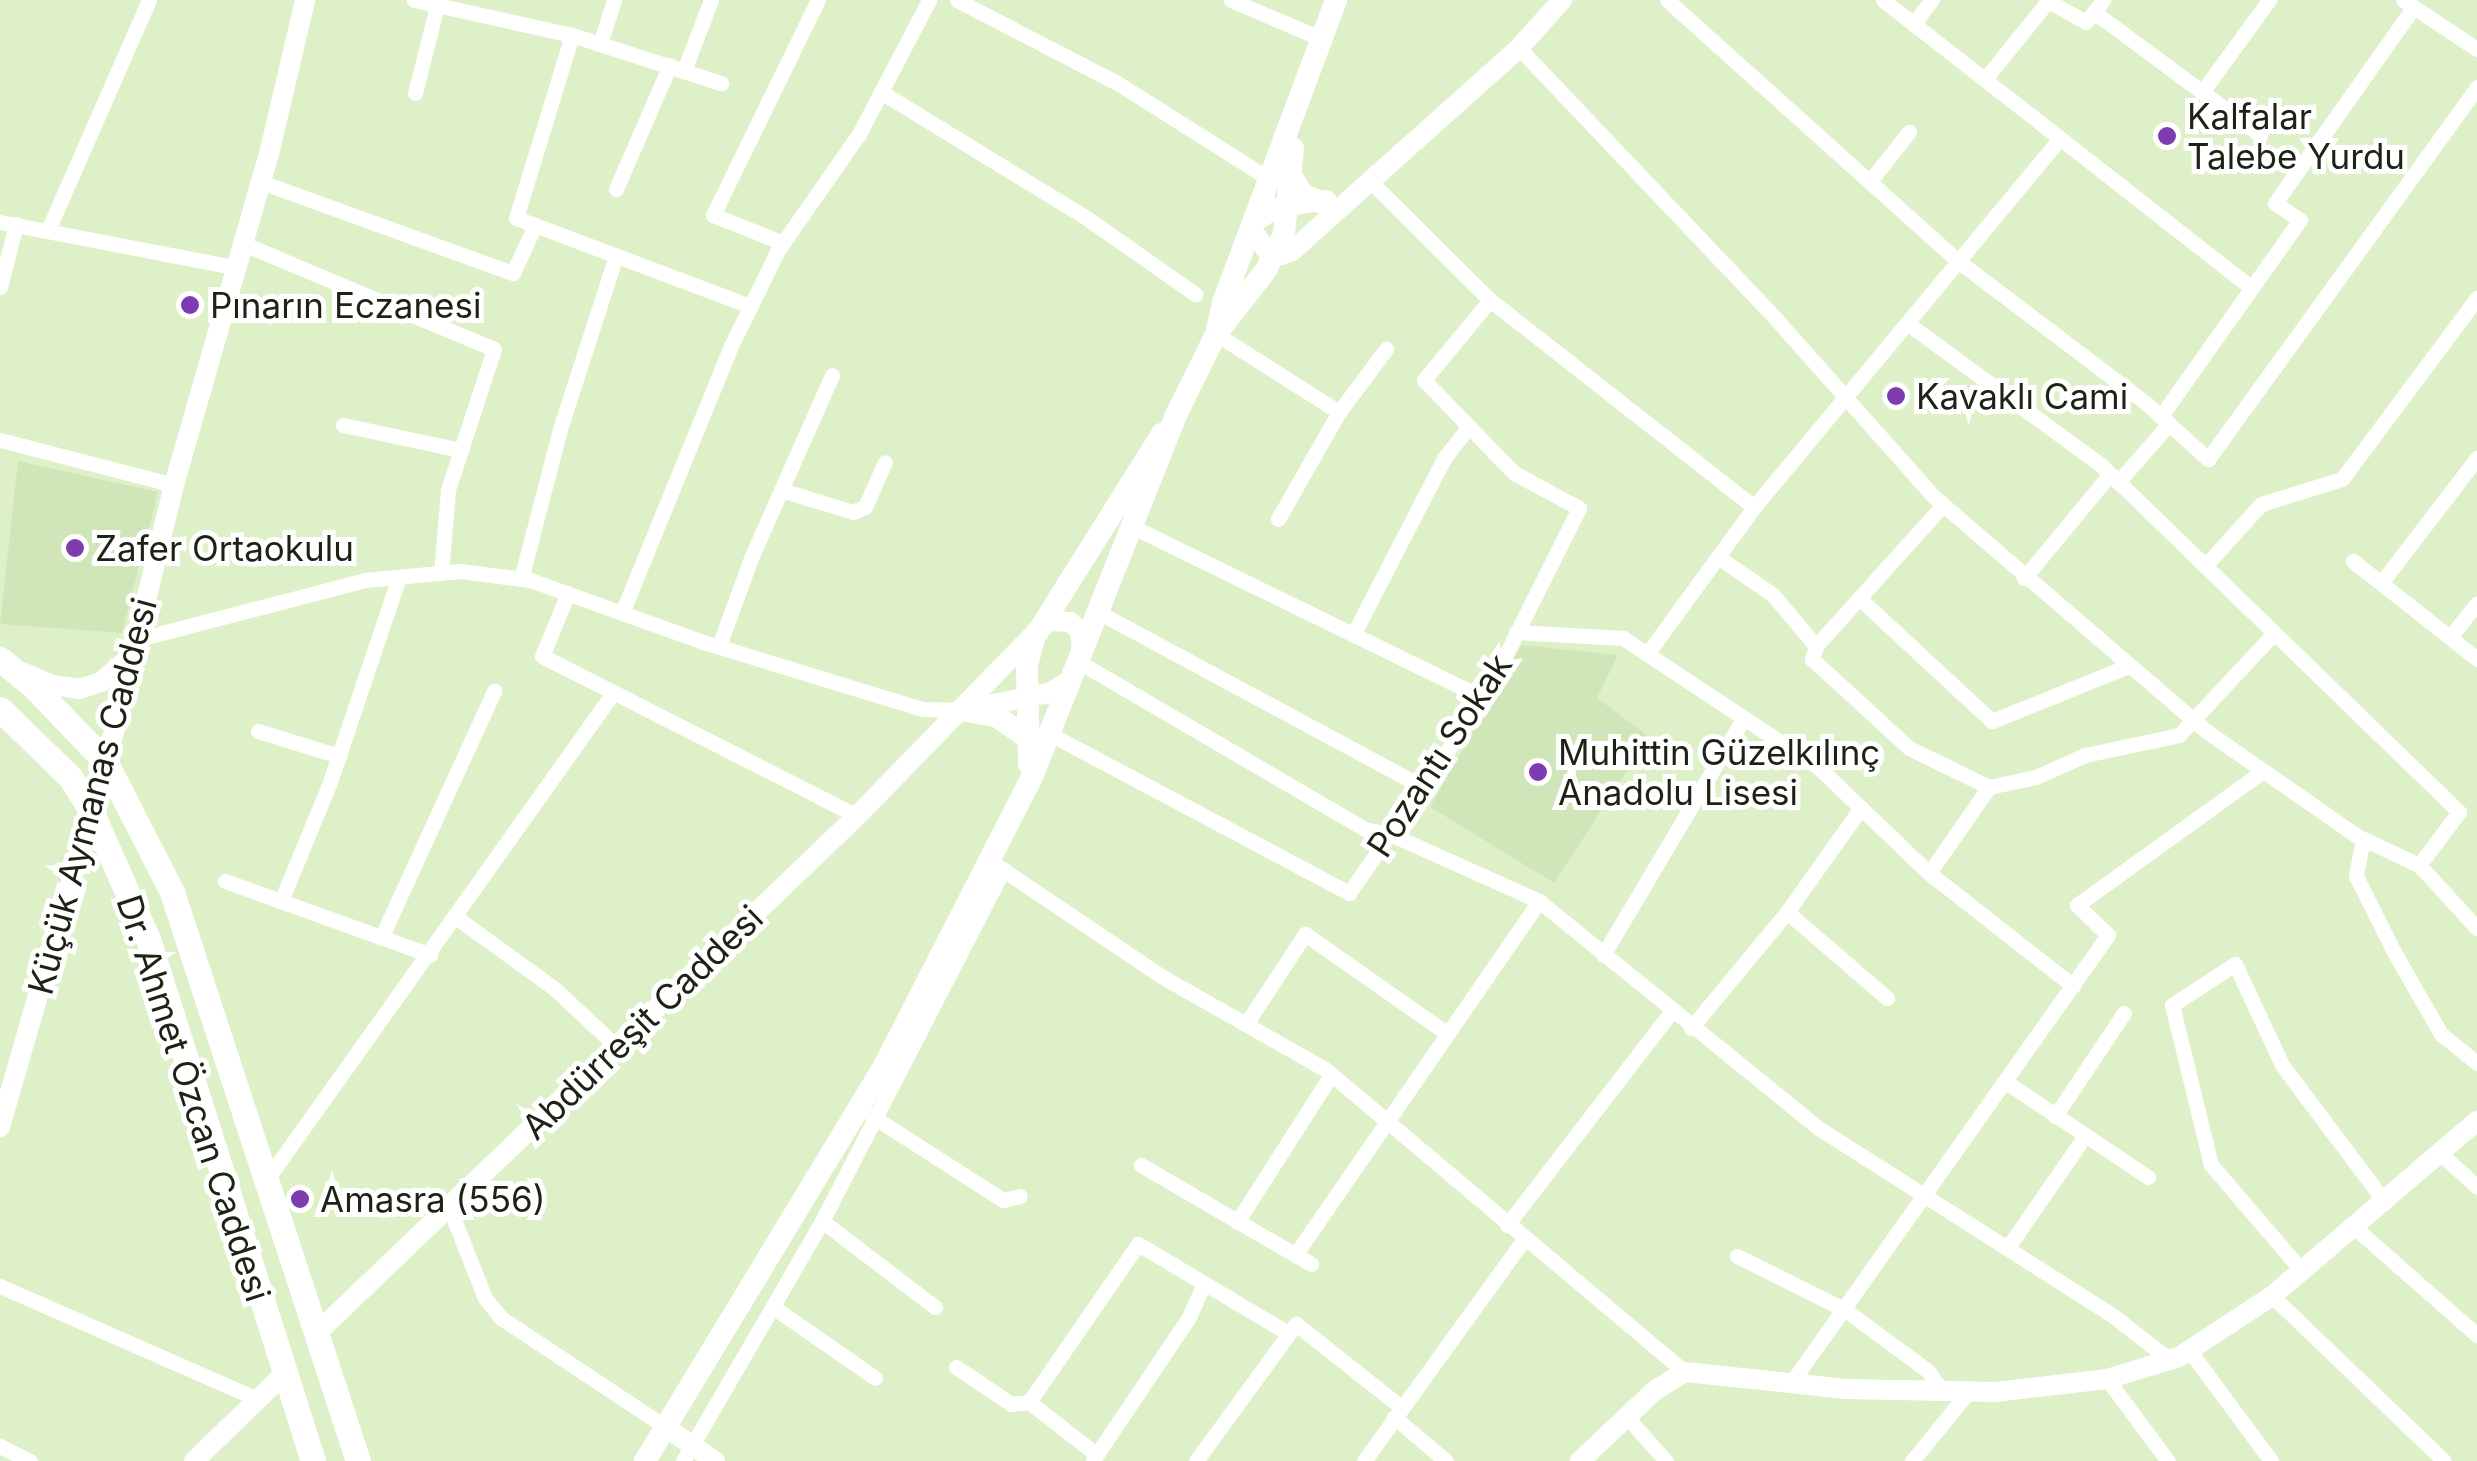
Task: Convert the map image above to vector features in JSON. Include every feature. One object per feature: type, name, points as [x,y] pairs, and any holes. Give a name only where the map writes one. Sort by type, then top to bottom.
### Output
[{"type":"main road","name":"Abdürreşit Caddesi","points":[[1041,737],[1078,665],[1176,415],[1216,334],[1224,300],[1254,226],[1280,176],[1296,114],[1336,0]]},
{"type":"main road","name":"Abdürreşit Caddesi","points":[[1216,334],[1284,253],[1288,207],[1280,176]]},
{"type":"main road","points":[[1280,176],[1302,194],[1320,202]]},
{"type":"main road","name":"Abdürreşit Caddesi","points":[[1040,628],[1122,490],[1176,415]]},
{"type":"main road","points":[[645,1461],[868,1114],[996,864],[1041,737],[1029,697],[1028,655],[1040,628]]},
{"type":"main road","name":"Dr. Ahmet Özcan Caddesi","points":[[6,664],[105,760],[172,892],[265,1182],[319,1331],[358,1461]]},
{"type":"main road","name":"Dr. Ahmet Özcan Caddesi","points":[[0,709],[70,777],[91,811],[148,939],[313,1461]]},
{"type":"main road","points":[[962,710],[996,716],[1041,737]]},
{"type":"street","points":[[48,230],[149,0]]},
{"type":"street","name":"Küçük Aymanas Caddesi","points":[[0,1127],[105,760],[174,486],[238,268],[304,0]]},
{"type":"street","points":[[414,0],[572,35],[721,83]]},
{"type":"street","points":[[496,18],[502,0]]},
{"type":"street","points":[[600,44],[614,0]]},
{"type":"street","points":[[616,189],[711,0]]},
{"type":"street","points":[[783,243],[714,215],[818,0]]},
{"type":"street","points":[[622,613],[750,306],[783,243],[859,134],[929,0]]},
{"type":"street","points":[[957,0],[1120,84],[1280,176]]},
{"type":"street","points":[[1231,0],[1322,38]]},
{"type":"street","points":[[1369,180],[1320,202],[1270,210],[1254,226],[1256,240],[1284,253],[1369,180],[1519,48],[1562,0]]},
{"type":"street","points":[[1667,0],[1958,262],[2165,420],[2208,459],[2477,87]]},
{"type":"street","points":[[1883,0],[2251,288]]},
{"type":"street","points":[[1913,24],[1932,0]]},
{"type":"street","points":[[2202,92],[2269,0]]},
{"type":"street","points":[[1985,79],[2048,2],[2086,22],[2098,6],[2260,135]]},
{"type":"street","points":[[2024,578],[2165,420],[2300,220],[2275,203],[2408,4],[2477,49]]},
{"type":"street","points":[[415,93],[437,6]]},
{"type":"street","points":[[572,35],[516,218],[750,306]]},
{"type":"street","points":[[1519,48],[1943,505],[2194,721],[2363,839],[2419,866],[2477,928]]},
{"type":"street","points":[[882,92],[1088,219],[1195,294]]},
{"type":"street","points":[[1870,181],[1909,132]]},
{"type":"street","points":[[1648,654],[1754,507],[2060,138]]},
{"type":"street","points":[[1369,180],[1490,300],[1754,507]]},
{"type":"street","points":[[261,182],[513,273],[535,226]]},
{"type":"street","points":[[0,287],[8,223],[238,268]]},
{"type":"street","points":[[244,244],[494,349],[448,490],[441,573]]},
{"type":"street","points":[[522,579],[560,428],[616,256]]},
{"type":"street","points":[[2205,566],[2261,504],[2342,479],[2477,298]]},
{"type":"street","points":[[1354,633],[1445,457],[1469,426],[1424,380],[1490,300]]},
{"type":"street","points":[[1907,323],[2114,478],[2460,812],[2419,866]]},
{"type":"street","points":[[1216,334],[1338,412]]},
{"type":"street","points":[[1278,519],[1338,412],[1386,349]]},
{"type":"street","points":[[719,646],[832,374]]},
{"type":"street","points":[[343,425],[462,450]]},
{"type":"street","name":"Pozantı Sokak","points":[[1041,737],[1349,893],[1484,698],[1579,508],[1514,473],[1469,426]]},
{"type":"street","points":[[0,440],[174,486]]},
{"type":"street","points":[[2381,583],[2477,458]]},
{"type":"street","points":[[781,490],[853,512],[865,507],[885,462]]},
{"type":"street","points":[[1943,505],[1816,646],[1812,658],[1909,748],[1990,787],[2036,778],[2085,756],[2178,735],[2274,633]]},
{"type":"street","points":[[1133,527],[1484,698]]},
{"type":"street","points":[[1718,556],[1773,595],[1816,646]]},
{"type":"street","points":[[2354,561],[2477,659]]},
{"type":"street","points":[[6,664],[52,685],[78,689],[101,682],[133,648],[365,580],[441,573],[522,579],[719,646],[922,708],[962,710],[1058,690],[1078,665],[1080,632],[1070,622],[1051,620],[1040,628]]},
{"type":"street","points":[[281,901],[339,756],[400,577]]},
{"type":"street","points":[[568,593],[542,656],[857,816]]},
{"type":"street","points":[[1859,598],[1992,721],[2128,666]]},
{"type":"street","points":[[2450,638],[2477,603]]},
{"type":"street","points":[[1098,612],[1423,787]]},
{"type":"street","name":"Abdürreşit Caddesi","points":[[319,1331],[857,816],[1040,628]]},
{"type":"street","points":[[1516,632],[1623,638],[1818,767],[1929,873],[2073,986]]},
{"type":"street","points":[[1078,665],[1367,830],[1390,834],[1538,901],[1820,1130],[2179,1355],[2271,1461]]},
{"type":"street","points":[[381,938],[494,691]]},
{"type":"street","points":[[265,1182],[613,693]]},
{"type":"street","points":[[1603,955],[1744,718]]},
{"type":"street","points":[[258,731],[339,756]]},
{"type":"street","points":[[1791,1383],[2108,934],[2077,905],[2262,771]]},
{"type":"street","points":[[1929,873],[1990,787]]},
{"type":"street","points":[[1691,1028],[1786,912],[1861,808]]},
{"type":"street","points":[[2363,839],[2356,876],[2394,952],[2440,1034],[2477,1063]]},
{"type":"street","points":[[996,864],[1162,976],[1332,1075],[1684,1372],[1791,1383],[1968,1392],[2107,1379],[2179,1355],[2272,1296],[2477,1121]]},
{"type":"street","points":[[224,881],[430,955]]},
{"type":"street","points":[[1295,1255],[1444,1032],[1538,901]]},
{"type":"street","points":[[1786,912],[1887,998]]},
{"type":"street","points":[[456,918],[555,989],[616,1046]]},
{"type":"street","points":[[1246,1024],[1306,934],[1444,1032]]},
{"type":"street","points":[[2302,1271],[2210,1165],[2172,1005],[2236,964],[2282,1065],[2384,1201]]},
{"type":"street","points":[[1507,1224],[1672,1012]]},
{"type":"street","points":[[2055,1116],[2124,1013]]},
{"type":"street","points":[[1238,1222],[1332,1075]]},
{"type":"street","points":[[2006,1082],[2148,1177]]},
{"type":"street","points":[[687,1453],[822,1220],[868,1114],[1003,1200],[1020,1196]]},
{"type":"street","points":[[2008,1247],[2085,1136]]},
{"type":"street","points":[[2440,1153],[2477,1187]]},
{"type":"street","points":[[1141,1165],[1311,1264]]},
{"type":"street","points":[[448,1207],[485,1298],[501,1318],[664,1426],[687,1453],[715,1461]]},
{"type":"street","points":[[822,1220],[935,1307]]},
{"type":"street","points":[[2354,1227],[2477,1334]]},
{"type":"street","points":[[1364,1461],[1524,1240]]},
{"type":"street","points":[[1029,1402],[1138,1244],[1203,1286],[1234,1297],[1288,1333]]},
{"type":"street","points":[[1736,1256],[1844,1310],[1928,1370],[1942,1391]]},
{"type":"street","points":[[0,1286],[257,1400]]},
{"type":"street","points":[[956,1367],[1011,1404],[1029,1402],[1094,1458],[1189,1317],[1203,1286]]},
{"type":"street","points":[[2272,1296],[2444,1461]]},
{"type":"street","points":[[772,1307],[875,1378]]},
{"type":"street","points":[[1196,1461],[1296,1324],[1398,1412],[1446,1461]]},
{"type":"street","points":[[1580,1461],[1654,1391],[1684,1372]]},
{"type":"street","points":[[194,1461],[285,1374]]},
{"type":"street","points":[[2107,1379],[2168,1461]]},
{"type":"street","points":[[1922,1458],[1968,1392]]},
{"type":"street","points":[[1626,1416],[1666,1461]]},
{"type":"street","points":[[0,1446],[30,1461]]},
{"type":"shaded area","name":"Zafer Ortaokulu","points":[[18,461],[158,492],[122,633],[0,624]]},
{"type":"shaded area","name":"Muhittin Güzelkılınç Anadolu Lisesi","points":[[1522,645],[1618,655],[1597,698],[1649,737],[1554,883],[1430,807]]},
{"type":"place","name":"Kalfalar Talebe Yurdu","points":[[2167,136]]},
{"type":"place","name":"Pınarın Eczanesi","points":[[190,305]]},
{"type":"place","name":"Kavaklı Cami","points":[[1896,396]]},
{"type":"place","name":"Zafer Ortaokulu","points":[[75,548]]},
{"type":"place","name":"Muhittin Güzelkılınç Anadolu Lisesi","points":[[1538,772]]},
{"type":"place","name":"Amasra (556)","points":[[300,1199]]}]
